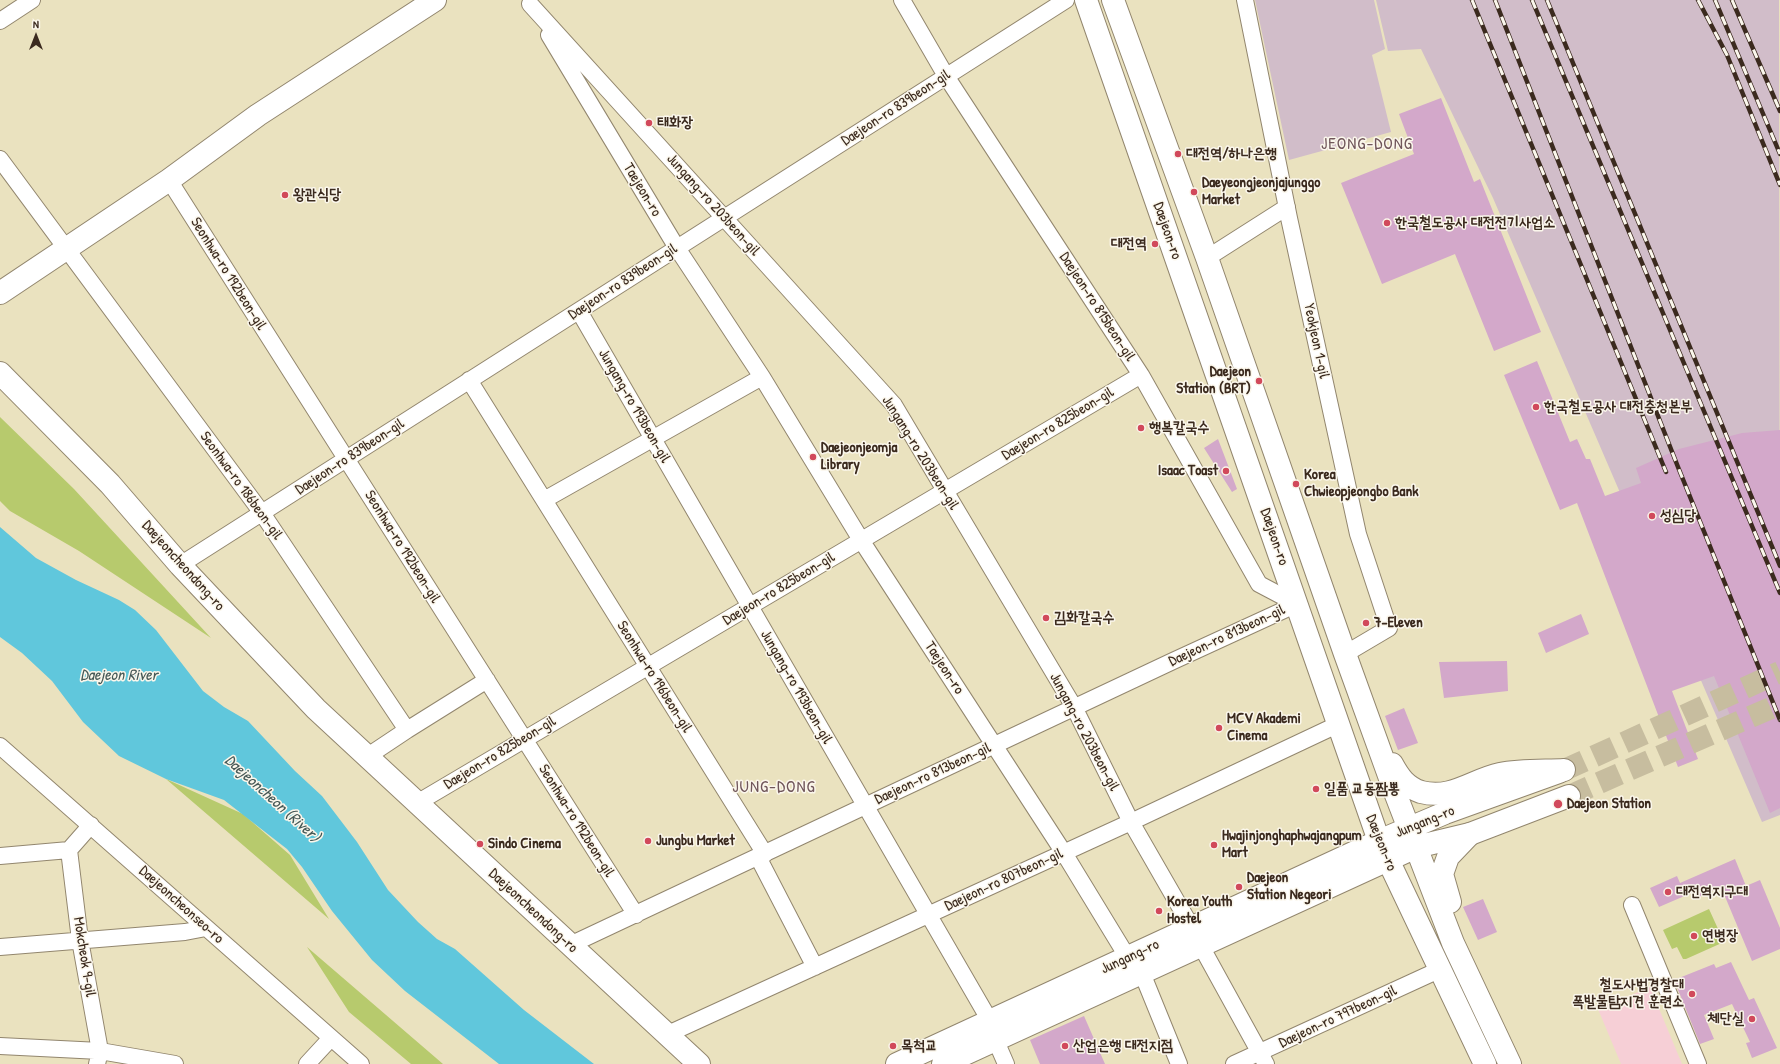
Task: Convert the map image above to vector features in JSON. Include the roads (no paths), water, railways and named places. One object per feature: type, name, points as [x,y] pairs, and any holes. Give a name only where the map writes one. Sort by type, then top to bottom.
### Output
[{"type":"main road","points":[[0,293],[65,248],[169,180],[258,115],[435,0]]},
{"type":"main road","name":"Daejeon-ro","points":[[1086,0],[1383,850],[1485,1064]]},
{"type":"main road","name":"Daejeon-ro","points":[[1113,0],[1207,258],[1345,654],[1412,838],[1453,943],[1510,1064]]},
{"type":"main road","name":"Daejeoncheondong-ro","points":[[0,373],[110,484],[180,565],[316,709],[699,1064]]},
{"type":"main road","points":[[0,387],[39,411]]},
{"type":"main road","name":"Jungang-ro","points":[[897,1064],[993,1031],[1135,966],[1383,850],[1412,838],[1445,813],[1564,770],[1499,774],[1457,791],[1434,795],[1413,789],[1398,777],[1368,716]]},
{"type":"main road","name":"Jungang-ro","points":[[1412,838],[1470,834],[1570,796]]},
{"type":"main road","points":[[1453,943],[1453,913],[1442,874],[1448,857],[1470,834]]},
{"type":"main road","name":"Jungang-ro","points":[[943,1064],[993,1031]]},
{"type":"street","points":[[0,21],[32,0]]},
{"type":"street","name":"Daejeon-ro 815beon-gil","points":[[902,0],[946,76],[1142,375],[1259,584],[1297,604]]},
{"type":"street","name":"Daejeon-ro 839beon-gil","points":[[180,565],[1066,0]]},
{"type":"street","name":"Yeokjeon 1-gil","points":[[1245,0],[1287,206],[1358,534],[1389,628],[1345,654]]},
{"type":"street","name":"Jungang-ro 203beon-gil","points":[[528,2],[725,217],[894,405],[1074,707],[1131,822],[1197,937],[1263,1058]]},
{"type":"street","name":"Taejeon-ro","points":[[528,2],[677,248],[762,377],[861,540],[1064,853],[1135,966],[1179,1064]]},
{"type":"street","name":"Seonhwa-ro 186beon-gil","points":[[0,159],[262,513],[407,730]]},
{"type":"street","name":"Seonhwa-ro 192beon-gil","points":[[169,180],[636,915]]},
{"type":"street","points":[[1207,258],[1287,206]]},
{"type":"street","name":"Jungang-ro 193beon-gil","points":[[579,310],[928,915],[993,1031],[1006,1064]]},
{"type":"street","name":"Daejeon-ro 825beon-gil","points":[[417,802],[1142,375]]},
{"type":"street","points":[[544,500],[762,377]]},
{"type":"street","name":"Seonhwa-ro 196beon-gil","points":[[469,380],[647,667],[761,855],[815,967]]},
{"type":"street","name":"Daejeon-ro 813beon-gil","points":[[570,945],[1074,707],[1297,604]]},
{"type":"street","points":[[368,756],[487,680]]},
{"type":"street","name":"Daejeon-ro 807beon-gil","points":[[668,1034],[1064,853],[1339,724]]},
{"type":"street","name":"Daejeoncheonseo-ro","points":[[0,746],[361,1064]]},
{"type":"street","points":[[0,762],[16,760]]},
{"type":"street","points":[[0,856],[69,850],[91,826]]},
{"type":"street","name":"Mokcheok 9-gil","points":[[69,850],[80,940],[98,1057]]},
{"type":"street","points":[[1632,906],[1698,1064]]},
{"type":"street","points":[[0,947],[185,932],[206,928]]},
{"type":"street","name":"Daejeon-ro 797beon-gil","points":[[1234,1064],[1263,1058],[1441,969]]},
{"type":"street","points":[[307,1064],[331,1038]]},
{"type":"street","points":[[0,1046],[175,1064]]},
{"type":"water","name":"Daejeon River","points":[[0,527],[36,558],[76,580],[119,600],[135,610],[156,630],[203,691],[224,707],[248,721],[295,771],[322,796],[357,842],[388,890],[418,922],[437,939],[455,949],[524,1010],[594,1064],[499,1064],[405,991],[372,960],[332,911],[302,867],[287,849],[224,800],[166,779],[119,756],[83,722],[52,681],[22,653],[0,637]]},
{"type":"tunnel","points":[[1564,770],[1780,672]]},
{"type":"tunnel","points":[[1569,796],[1780,704]]},
{"type":"railway","points":[[1472,0],[1666,472]]},
{"type":"railway","points":[[1495,0],[1678,467],[1780,720]]},
{"type":"railway","points":[[1532,0],[1780,593]]},
{"type":"railway","points":[[1547,0],[1780,566]]},
{"type":"railway","points":[[1698,0],[1727,55],[1780,185]]},
{"type":"railway","points":[[1715,0],[1780,154]]},
{"type":"railway","points":[[1732,0],[1780,111]]},
{"type":"place","name":"태화장","points":[[649,123]]},
{"type":"place","name":"대전역/하나은행","points":[[1178,154]]},
{"type":"place","name":"Daeyeongjeonjajunggo Market","points":[[1194,192]]},
{"type":"place","name":"왕관식당","points":[[285,195]]},
{"type":"place","name":"한국철도공사 대전전기사업소","points":[[1387,223]]},
{"type":"place","name":"대전역","points":[[1155,244]]},
{"type":"place","name":"Daejeon Station (BRT)","points":[[1259,381]]},
{"type":"place","name":"한국철도공사 대전충청본부","points":[[1536,407]]},
{"type":"place","name":"행복칼국수","points":[[1141,428]]},
{"type":"place","name":"Daejeonjeomja Library","points":[[813,457]]},
{"type":"place","name":"Isaac Toast","points":[[1226,471]]},
{"type":"place","name":"Korea Chwieopjeongbo Bank","points":[[1296,484]]},
{"type":"place","name":"성심당","points":[[1652,516]]},
{"type":"place","name":"김화칼국수","points":[[1046,618]]},
{"type":"place","name":"7-Eleven","points":[[1366,623]]},
{"type":"place","name":"MCV Akademi Cinema","points":[[1219,728]]},
{"type":"place","name":"일품 교동짬뽕","points":[[1316,789]]},
{"type":"place","name":"Daejeon Station","points":[[1558,804]]},
{"type":"place","name":"Jungbu Market","points":[[648,841]]},
{"type":"place","name":"Sindo Cinema","points":[[480,844]]},
{"type":"place","name":"Hwajinjonghaphwajangpum Mart","points":[[1214,845]]},
{"type":"place","name":"Daejeon Station Negeori","points":[[1239,887]]},
{"type":"place","name":"대전역지구대","points":[[1668,892]]},
{"type":"place","name":"Korea Youth Hostel","points":[[1159,911]]},
{"type":"place","name":"연병장","points":[[1694,936]]},
{"type":"place","name":"철도사법경찰대 폭발물탐지견 훈련소","points":[[1692,994]]},
{"type":"place","name":"체단실","points":[[1752,1019]]},
{"type":"place","name":"목척교","points":[[893,1046]]},
{"type":"place","name":"산업은행 대전지점","points":[[1065,1046]]},
{"type":"district","name":"JEONG-DONG","points":[[1367,144]]},
{"type":"district","name":"JUNG-DONG","points":[[774,787]]},
{"type":"water label","name":"Daejeoncheon (River)","points":[[272,799]]}]
